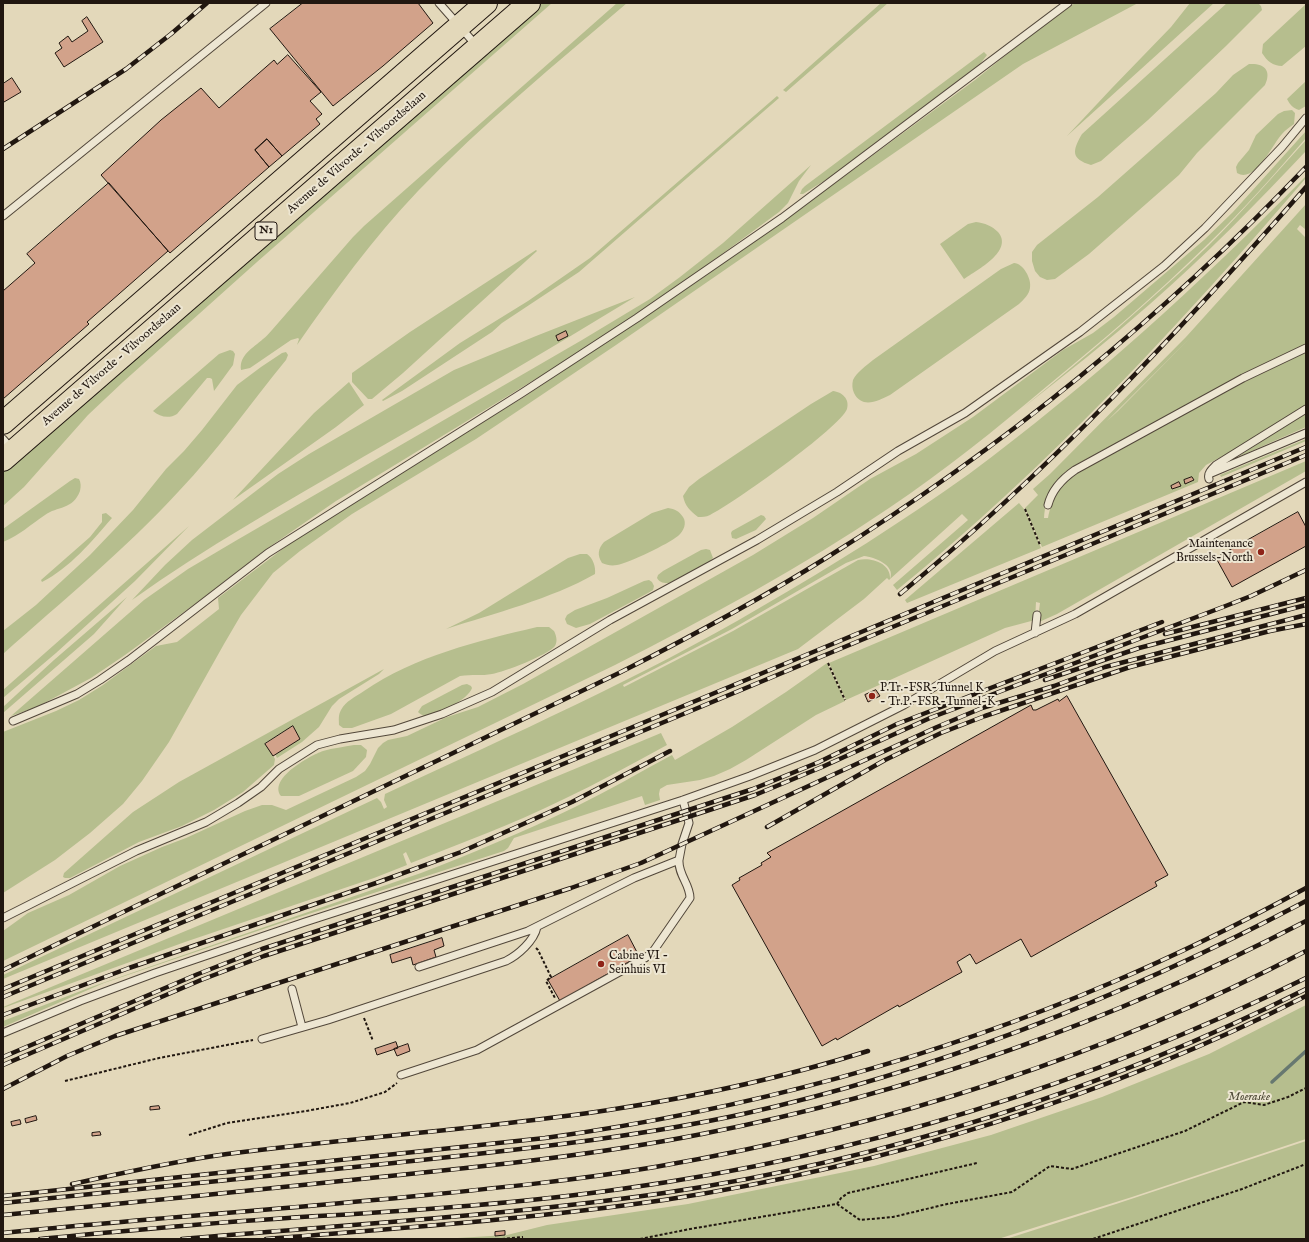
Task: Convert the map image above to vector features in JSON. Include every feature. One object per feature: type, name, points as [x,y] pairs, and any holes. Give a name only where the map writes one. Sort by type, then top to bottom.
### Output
[{"type":"main road","name":"N1","points":[[3,424],[486,3]]},
{"type":"main road","name":"Avenue de Vilvorde - Vilvoordselaan","points":[[6,450],[529,3]]},
{"type":"lane","points":[[3,216],[266,3]]},
{"type":"lane","points":[[439,3],[478,47]]},
{"type":"lane","points":[[13,721],[77,694],[100,680],[129,660],[268,553],[552,374],[637,318],[782,218],[1068,3]]},
{"type":"lane","points":[[3,918],[136,851],[206,822],[238,803],[261,787],[279,769],[318,745],[340,739],[394,730],[442,714],[492,692],[610,620],[758,540],[837,492],[898,451],[965,413],[1080,332],[1164,266],[1205,228],[1282,147],[1306,118]]},
{"type":"lane","points":[[1048,505],[1052,492],[1060,482],[1075,470],[1243,378],[1306,348]]},
{"type":"lane","points":[[1306,409],[1216,465],[1211,469],[1209,477],[1306,433]]},
{"type":"lane","points":[[3,1033],[87,998],[156,973],[305,922],[683,800],[783,764],[846,736],[910,702],[995,651],[1075,614],[1306,482]]},
{"type":"lane","points":[[1035,633],[1037,615]]},
{"type":"lane","points":[[401,1075],[477,1050],[645,958],[652,952],[690,898],[690,892],[678,866],[682,844],[689,823],[683,800]]},
{"type":"lane","points":[[419,967],[512,937],[537,927],[634,878],[679,860]]},
{"type":"lane","points":[[262,1039],[361,1009],[506,960],[517,955],[536,932],[537,927]]},
{"type":"lane","points":[[292,989],[302,1027]]},
{"type":"path","points":[[1025,509],[1040,545]]},
{"type":"path","points":[[828,663],[846,700]]},
{"type":"path","points":[[528,942],[538,950],[551,977],[546,981],[559,1006]]},
{"type":"path","points":[[361,1009],[373,1041]]},
{"type":"path","points":[[64,1081],[159,1058],[262,1039]]},
{"type":"path","points":[[189,1135],[227,1123],[306,1112],[350,1103],[385,1092],[400,1080],[401,1075]]},
{"type":"path","points":[[640,1239],[837,1204],[860,1220],[893,1217],[947,1204],[1012,1192],[1050,1166],[1072,1169],[1185,1131],[1244,1102],[1264,1105],[1288,1097],[1306,1088]]},
{"type":"path","points":[[837,1204],[841,1198],[848,1193],[977,1163]]},
{"type":"path","points":[[1093,1239],[1242,1189],[1306,1164]]},
{"type":"path","points":[[502,1239],[523,1238]]},
{"type":"green space","points":[[539,3],[552,3],[257,262],[123,382],[88,415],[24,487],[3,506],[3,470]]},
{"type":"green space","points":[[617,3],[627,3],[494,118],[443,166],[401,209],[385,227],[340,285],[297,345],[298,338],[291,340],[250,368],[241,370],[244,356],[272,330],[364,226]]},
{"type":"green space","points":[[881,3],[888,3],[786,92],[783,90]]},
{"type":"green space","points":[[1075,3],[1138,3],[1023,64],[616,345],[476,439],[352,514],[300,551],[273,573],[241,615],[169,742],[142,781],[123,804],[90,833],[55,860],[3,893],[3,732],[56,711],[79,700],[103,685],[156,646],[177,642],[219,609],[218,598],[297,538],[524,397],[701,279],[838,181],[975,80],[1027,38]]},
{"type":"green space","points":[[1190,3],[1214,3],[1067,136],[1171,27]]},
{"type":"green space","points":[[1227,3],[1258,3],[1262,10],[1148,120],[1101,161],[1091,165],[1080,160],[1075,154],[1075,150],[1082,134]]},
{"type":"green space","points":[[1306,4],[1306,46],[1282,66],[1268,61],[1262,53],[1263,44]]},
{"type":"green space","points":[[984,52],[987,55],[980,64],[832,176],[803,194],[800,194],[805,186]]},
{"type":"green space","points":[[1249,64],[1259,65],[1265,68],[1268,75],[1265,85],[1197,153],[1179,175],[1089,254],[1055,279],[1047,280],[1040,277],[1035,271],[1032,261],[1032,252],[1037,245],[1098,197],[1216,93],[1233,75]]},
{"type":"green space","points":[[1306,81],[1306,106],[1299,110],[1292,106],[1287,99]]},
{"type":"green space","points":[[777,96],[779,98],[579,272],[502,323],[492,332],[402,391],[383,401],[382,400],[460,343],[528,301],[590,258]]},
{"type":"green space","points":[[1292,110],[1295,113],[1294,124],[1283,133],[1257,168],[1244,175],[1237,173],[1236,167],[1238,163],[1249,150],[1256,135],[1278,114],[1284,111]]},
{"type":"green space","points":[[1306,131],[1306,138],[1245,206],[1188,264],[1148,300],[1087,353],[969,450],[930,480],[856,530],[755,591],[615,665],[3,961],[3,931],[28,913],[69,895],[120,866],[245,811],[262,805],[272,805],[286,810],[356,777],[365,771],[378,748],[388,740],[407,736],[447,717],[478,707],[523,684],[753,555],[813,518],[870,479],[916,454],[973,417],[1063,350],[1093,333],[1114,317],[1204,240],[1233,212]]},
{"type":"green space","points":[[1306,140],[1306,151],[1191,267],[1119,331],[1024,407],[1118,328],[1187,266],[1234,219]]},
{"type":"green space","points":[[811,165],[799,181],[788,203],[779,212],[684,282],[565,361],[336,501],[265,550],[203,598],[91,678],[37,707],[11,716],[144,600],[188,569],[650,299],[723,243]]},
{"type":"green space","points":[[1305,177],[1306,178],[1161,341],[1059,445],[1006,495],[897,590],[893,585],[968,520],[962,514],[889,580],[887,578],[864,599],[798,649],[3,979],[3,975],[377,798],[381,802],[384,809],[387,807],[384,800],[385,794],[623,682],[716,633],[814,576],[918,509],[969,474],[1014,440],[1143,332],[1265,217]],"holes":[[[864,556],[878,560],[887,566],[891,574],[890,579],[887,569],[879,562],[869,559],[858,560],[733,631],[624,687],[623,685],[732,629],[846,563]]]},
{"type":"green space","points":[[1306,204],[1306,228],[1305,229],[1300,225],[1297,229],[1306,238],[1306,344],[1243,374],[1072,467],[1059,478],[1051,489],[1046,502],[1044,518],[1048,518],[1052,504],[1066,481],[1078,472],[1246,381],[1306,352],[1306,405],[1234,450],[1206,465],[1199,473],[1198,482],[1042,547],[1025,508],[1038,495],[1033,489],[1050,474],[1186,337]],"holes":[[[1190,338],[1118,411],[1107,421]]]},
{"type":"green space","points":[[976,222],[988,225],[998,232],[1002,239],[1001,246],[998,253],[992,259],[964,279],[940,244],[968,224]]},
{"type":"green space","points":[[536,250],[537,251],[403,373],[372,399],[368,399],[352,382],[352,373],[410,332]]},
{"type":"green space","points":[[1014,263],[1024,269],[1030,280],[1027,295],[1019,304],[890,395],[870,402],[861,401],[857,398],[853,390],[853,380],[857,374],[873,360],[1001,269]]},
{"type":"green space","points":[[635,297],[246,526],[188,562],[132,600],[165,565],[192,540],[278,474],[309,454],[454,370]]},
{"type":"green space","points":[[230,350],[235,354],[233,365],[214,391],[212,379],[207,378],[177,414],[165,417],[153,411],[219,354]]},
{"type":"green space","points":[[286,352],[288,355],[286,360],[221,443],[179,491],[116,554],[3,654],[3,631],[36,605],[90,555],[133,510],[166,469],[202,430],[237,385],[261,367],[282,353]]},
{"type":"green space","points":[[349,382],[364,405],[336,427],[233,500],[314,413]]},
{"type":"green space","points":[[833,391],[842,394],[846,399],[848,405],[847,409],[826,432],[807,448],[761,482],[710,515],[706,517],[698,517],[688,508],[683,496],[689,487],[811,404]]},
{"type":"green space","points":[[1306,413],[1306,427],[1239,456]]},
{"type":"green space","points":[[1306,439],[1306,441],[1221,477],[1220,475]]},
{"type":"green space","points":[[1306,461],[1306,471],[1057,614],[1039,622],[1038,618],[1040,603],[1036,602],[1035,620],[1005,628],[846,700],[829,663]]},
{"type":"green space","points":[[75,478],[79,479],[81,488],[73,502],[50,512],[20,533],[3,542],[3,529]]},
{"type":"green space","points":[[1019,503],[1024,509],[1041,548],[907,603],[905,600]]},
{"type":"green space","points":[[668,508],[678,512],[684,519],[684,527],[678,536],[666,544],[623,564],[607,565],[602,563],[599,557],[599,552],[600,547],[604,542],[652,513]]},
{"type":"green space","points":[[106,513],[112,518],[88,545],[71,562],[42,582],[41,580],[90,537],[102,522],[102,514]]},
{"type":"green space","points":[[761,515],[766,519],[756,530],[736,539],[732,538],[732,531]]},
{"type":"green space","points":[[189,526],[135,581],[56,653],[3,698],[3,690]]},
{"type":"green space","points":[[701,550],[710,550],[713,558],[709,562],[669,583],[664,583],[658,580],[658,575],[663,571]]},
{"type":"green space","points":[[580,554],[587,554],[591,558],[595,574],[560,591],[446,629],[479,613],[568,558]]},
{"type":"green space","points":[[649,580],[654,586],[653,590],[648,593],[590,624],[576,628],[567,624],[565,619],[567,615],[575,610]]},
{"type":"green space","points":[[127,597],[94,634],[3,713],[3,707],[54,660]]},
{"type":"green space","points":[[537,627],[549,627],[554,631],[556,636],[557,640],[555,646],[544,654],[498,673],[460,676],[391,714],[352,728],[343,728],[339,725],[340,712],[348,702],[404,668],[470,644]]},
{"type":"green space","points":[[827,663],[845,701],[816,715],[730,769],[700,780],[667,785],[660,789],[660,800],[645,805],[642,796],[514,838],[508,848],[504,851],[287,921],[104,983],[3,1027],[3,1021],[91,987],[421,873],[518,833],[587,801],[672,755],[675,760],[732,727]]},
{"type":"green space","points":[[384,669],[379,674],[339,699],[332,706],[319,727],[302,742],[277,758],[275,754],[300,739],[293,726],[265,743],[275,759],[274,765],[243,792],[214,810],[182,826],[139,842],[70,878],[63,877],[64,873],[133,812],[179,782]]},
{"type":"green space","points":[[467,684],[472,688],[470,692],[452,706],[426,716],[418,712],[422,706],[462,685]]},
{"type":"green space","points":[[661,733],[667,745],[544,809],[468,841],[411,863],[406,852],[403,854],[407,865],[374,878],[185,942],[3,1008],[3,1007]]},
{"type":"green space","points":[[361,745],[367,750],[366,757],[353,771],[299,796],[281,796],[278,789],[280,782],[300,763],[323,751]]},
{"type":"green space","name":"Moeraske","points":[[1306,1005],[1306,1139],[1132,1197],[998,1239],[441,1239],[507,1235],[547,1225],[688,1204],[874,1166],[991,1135],[1102,1097],[1209,1054]]},
{"type":"green space","points":[[1306,1141],[1306,1239],[1006,1239],[1116,1204]]},
{"type":"building","points":[[303,3],[418,3],[433,23],[333,106],[270,29]]},
{"type":"building","points":[[87,17],[103,42],[64,67],[55,53],[62,48],[59,43],[68,36],[72,42],[88,31],[82,21]]},
{"type":"building","points":[[288,55],[321,92],[310,101],[322,114],[316,119],[320,124],[282,156],[267,139],[255,150],[269,167],[170,253],[101,175],[161,120],[201,88],[219,108],[274,60],[277,64]]},
{"type":"building","points":[[12,78],[21,92],[4,102],[3,84]]},
{"type":"building","points":[[267,139],[282,156],[269,167],[255,150]]},
{"type":"building","points":[[109,183],[168,251],[87,322],[89,324],[3,399],[3,291],[35,263],[27,254]]},
{"type":"building","points":[[566,331],[568,336],[558,341],[556,336]]},
{"type":"building","points":[[1192,477],[1194,480],[1185,484],[1184,480]]},
{"type":"building","points":[[1179,482],[1181,486],[1172,489],[1171,486]]},
{"type":"building","name":"Maintenance Brussels-North","points":[[1298,512],[1306,527],[1306,546],[1232,587],[1216,558]]},
{"type":"building","name":"P.Tr.-FSR-Tunnel K - Tr.P.-FSR-Tunnel-K","points":[[876,690],[880,696],[868,702],[865,695]]},
{"type":"building","points":[[1067,696],[1168,875],[1155,882],[1157,886],[1031,957],[1021,939],[976,964],[970,954],[957,962],[962,972],[899,1007],[898,1005],[837,1040],[836,1038],[822,1046],[732,885],[740,880],[739,878],[762,865],[761,863],[771,857],[767,853],[1031,705],[1033,710],[1036,710],[1058,699],[1059,701]]},
{"type":"building","points":[[293,726],[300,739],[273,756],[265,744]]},
{"type":"building","name":"Cabine VI - Seinhuis VI","points":[[628,935],[639,956],[560,1001],[548,980]]},
{"type":"building","points":[[442,938],[444,946],[434,950],[436,957],[413,965],[411,957],[392,963],[390,955]]},
{"type":"building","points":[[396,1042],[398,1048],[377,1055],[375,1049]]},
{"type":"building","points":[[408,1044],[410,1051],[397,1056],[394,1049]]},
{"type":"building","points":[[159,1106],[160,1109],[150,1110],[150,1107]]},
{"type":"building","points":[[36,1116],[37,1120],[26,1123],[25,1119]]},
{"type":"building","points":[[20,1120],[21,1124],[12,1126],[11,1122]]},
{"type":"building","points":[[100,1132],[101,1135],[92,1136],[92,1133]]},
{"type":"building","points":[[505,1231],[505,1235],[495,1236],[495,1232]]},
{"type":"waterway","points":[[1272,1082],[1306,1051]]},
{"type":"railway","points":[[3,149],[126,69],[171,34],[207,3]]},
{"type":"railway","points":[[3,970],[619,673],[724,618],[826,558],[892,516],[956,471],[1079,378],[1138,328],[1195,276],[1251,223],[1306,167]]},
{"type":"railway","points":[[900,594],[1008,499],[1111,399],[1210,294],[1306,187]]},
{"type":"railway","points":[[3,989],[1306,447]]},
{"type":"railway","points":[[3,997],[1306,455]]},
{"type":"railway","points":[[3,1065],[201,980],[264,956],[755,795],[822,767],[930,718],[1251,596],[1306,570]]},
{"type":"railway","points":[[1165,634],[1306,598]]},
{"type":"railway","points":[[1045,680],[1139,648],[1306,605]]},
{"type":"railway","points":[[3,1089],[67,1056],[115,1036],[571,888],[641,863],[937,727],[982,708],[1054,686],[1105,667],[1306,615]]},
{"type":"railway","points":[[3,1057],[198,974],[262,949],[753,789],[819,762],[897,724],[1162,622]]},
{"type":"railway","points":[[767,827],[885,760],[941,733],[985,716],[1130,667],[1270,631],[1306,624]]},
{"type":"railway","points":[[3,1015],[129,968],[376,883],[461,852],[572,802],[670,751]]},
{"type":"railway","points":[[3,1196],[545,1138],[618,1127],[762,1097],[905,1059],[1044,1010],[1113,982],[1186,949],[1306,888]]},
{"type":"railway","points":[[3,1203],[526,1148],[613,1137],[700,1123],[743,1114],[816,1096],[889,1075],[961,1052],[1032,1026],[1171,968],[1306,901]]},
{"type":"railway","points":[[3,1215],[420,1173],[542,1159],[622,1148],[702,1134],[780,1117],[935,1075],[1012,1049],[1087,1021],[1161,990],[1234,957],[1306,921]]},
{"type":"railway","points":[[3,1233],[386,1199],[521,1185],[655,1167],[740,1151],[824,1132],[907,1109],[989,1084],[1070,1056],[1150,1024],[1229,989],[1306,951]]},
{"type":"railway","points":[[40,1239],[257,1220],[413,1210],[579,1195],[710,1175],[798,1157],[885,1136],[972,1111],[1057,1083],[1141,1051],[1224,1016],[1306,978]]},
{"type":"railway","points":[[182,1239],[483,1214],[604,1201],[664,1193],[746,1179],[829,1162],[993,1116],[1074,1089],[1231,1025],[1306,989]]},
{"type":"railway","points":[[266,1239],[565,1213],[614,1207],[746,1186],[829,1168],[911,1147],[993,1123],[1074,1096],[1231,1032],[1306,996]]},
{"type":"railway","points":[[72,1184],[169,1164],[227,1154],[470,1128],[647,1104],[742,1085],[868,1051]]},
{"type":"place","name":"Maintenance Brussels-North","points":[[1261,552]]},
{"type":"place","name":"P.Tr.-FSR-Tunnel K - Tr.P.-FSR-Tunnel-K","points":[[872,696]]},
{"type":"place","name":"Cabine VI - Seinhuis VI","points":[[601,964]]}]
